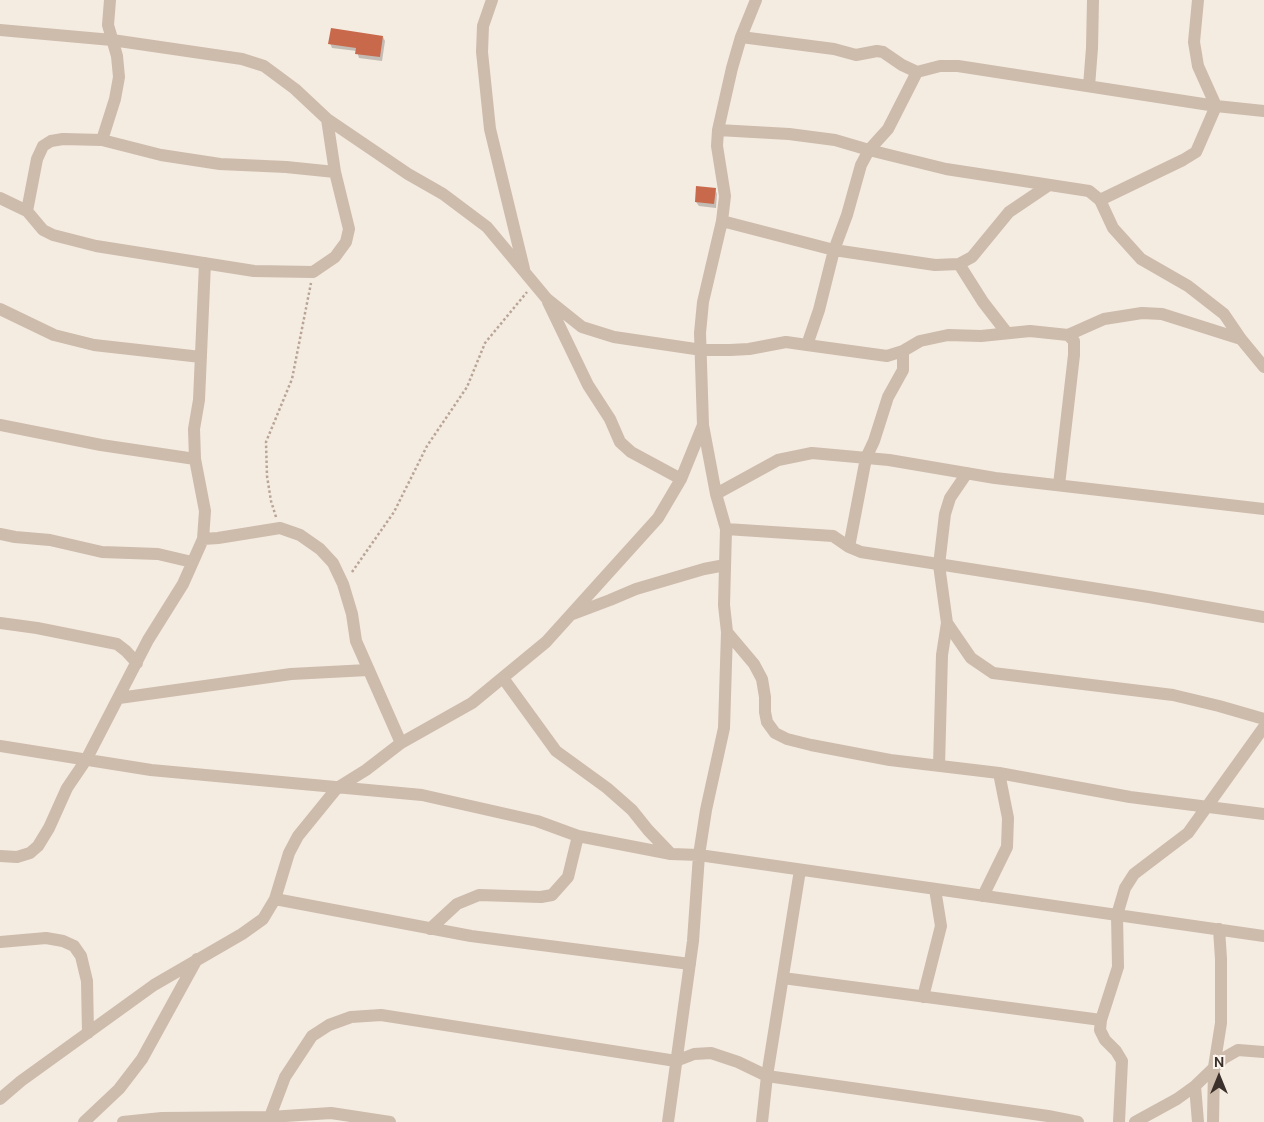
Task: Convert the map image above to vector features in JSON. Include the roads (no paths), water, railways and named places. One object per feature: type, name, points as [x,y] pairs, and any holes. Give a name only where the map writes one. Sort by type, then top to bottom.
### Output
[{"type":"street","points":[[102,140],[115,99],[119,76],[117,56],[108,25],[110,0]]},
{"type":"street","points":[[492,0],[484,26],[482,52],[490,129],[524,271]]},
{"type":"street","points":[[668,1122],[690,964],[700,855],[710,791],[724,728],[727,632],[724,605],[726,529],[716,494],[703,425],[700,333],[703,302],[722,221],[725,196],[717,146],[718,130],[741,37],[756,0]]},
{"type":"street","points":[[1089,86],[1093,0]]},
{"type":"street","points":[[1100,200],[1196,152],[1216,106],[1198,66],[1194,42],[1198,0]]},
{"type":"street","points":[[0,30],[112,40],[242,59],[264,66],[295,89],[327,119],[408,174],[444,194],[472,214],[487,227],[547,299],[582,327],[614,338],[702,350],[748,349],[786,342],[886,356],[902,351],[920,341],[948,335],[981,336],[1030,331],[1068,335],[1104,320],[1142,313],[1162,314],[1241,339]]},
{"type":"street","points":[[741,37],[834,49],[856,55],[877,51],[887,54],[902,65],[917,72],[940,66],[958,66],[1216,106],[1264,111]]},
{"type":"street","points":[[807,345],[861,165],[869,150],[888,128],[917,72]]},
{"type":"street","points":[[0,198],[28,212],[43,230],[53,235],[96,246],[254,271],[313,272],[335,257],[346,242],[349,229],[335,172],[327,119]]},
{"type":"street","points":[[718,130],[789,134],[835,140],[946,169],[1089,191],[1100,200],[1113,228],[1141,259],[1188,286],[1224,314],[1264,367]]},
{"type":"street","points":[[28,212],[37,159],[43,146],[51,141],[63,139],[102,140],[161,155],[220,164],[286,167],[335,172]]},
{"type":"street","points":[[722,221],[834,250],[935,265],[959,264],[972,257],[1009,212],[1048,185]]},
{"type":"street","points":[[0,856],[17,857],[30,853],[38,846],[49,828],[68,788],[86,760],[148,640],[183,584],[203,539],[206,511],[195,459],[194,429],[199,400],[205,263]]},
{"type":"street","points":[[959,264],[983,302],[1007,334]]},
{"type":"street","points":[[547,299],[588,385],[610,419],[620,442],[631,452],[681,479]]},
{"type":"street","points":[[0,309],[54,335],[94,345],[177,356],[200,357]]},
{"type":"street","points":[[1059,485],[1074,355],[1074,341],[1068,335]]},
{"type":"street","points":[[849,547],[866,458],[874,441],[888,397],[903,370],[902,351]]},
{"type":"street","points":[[0,425],[84,442],[195,459]]},
{"type":"street","points":[[0,1099],[21,1081],[154,985],[242,934],[262,919],[275,899],[289,853],[298,836],[337,788],[366,770],[401,742],[472,704],[546,642],[658,518],[681,479],[703,425]]},
{"type":"street","points":[[716,494],[778,460],[812,453],[866,458],[967,473],[1264,510]]},
{"type":"street","points":[[939,766],[942,655],[947,623],[939,564],[945,514],[950,498],[967,473]]},
{"type":"street","points":[[203,539],[280,528],[300,535],[320,549],[333,564],[344,584],[352,614],[356,641],[401,742]]},
{"type":"street","points":[[726,529],[833,536],[849,547],[861,552],[1264,617]]},
{"type":"street","points":[[0,534],[50,540],[102,552],[158,554],[192,562]]},
{"type":"street","points":[[570,614],[636,589],[704,569],[725,565]]},
{"type":"street","points":[[0,623],[37,628],[117,644],[137,663]]},
{"type":"street","points":[[947,623],[971,658],[993,673],[1173,695],[1264,719]]},
{"type":"street","points":[[727,632],[754,664],[762,679],[767,722],[775,733],[786,739],[890,760],[999,774],[1130,798],[1264,814]]},
{"type":"street","points":[[119,698],[291,674],[368,670]]},
{"type":"street","points":[[503,678],[556,751],[607,788],[632,810],[671,854]]},
{"type":"street","points":[[1119,1122],[1122,1061],[1116,1051],[1105,1040],[1100,1030],[1101,1020],[1118,967],[1117,915],[1125,888],[1134,874],[1188,833],[1264,727]]},
{"type":"street","points":[[0,746],[151,770],[337,788],[422,794],[537,821],[578,836],[671,854],[700,855],[1264,936]]},
{"type":"street","points":[[984,896],[1007,847],[1008,818],[999,774]]},
{"type":"street","points":[[430,929],[457,904],[479,895],[540,897],[552,895],[568,877],[578,836]]},
{"type":"street","points":[[762,1122],[767,1076],[800,870]]},
{"type":"street","points":[[923,997],[940,926],[935,889]]},
{"type":"street","points":[[275,899],[471,936],[690,964]]},
{"type":"street","points":[[1213,1122],[1214,1067],[1221,1023],[1219,929]]},
{"type":"street","points":[[0,942],[46,938],[63,941],[74,946],[81,956],[86,970],[88,1033]]},
{"type":"street","points":[[84,1122],[119,1089],[142,1059],[197,959]]},
{"type":"street","points":[[783,978],[1101,1020]]},
{"type":"street","points":[[269,1120],[285,1077],[312,1036],[330,1025],[351,1018],[381,1015],[676,1061],[694,1054],[711,1053],[738,1062],[767,1076],[1048,1116],[1078,1122]]},
{"type":"street","points":[[1135,1122],[1177,1099],[1195,1086],[1214,1067],[1238,1050],[1264,1052]]},
{"type":"street","points":[[1195,1086],[1198,1122]]},
{"type":"street","points":[[122,1122],[269,1120],[331,1113],[390,1122]]}]
